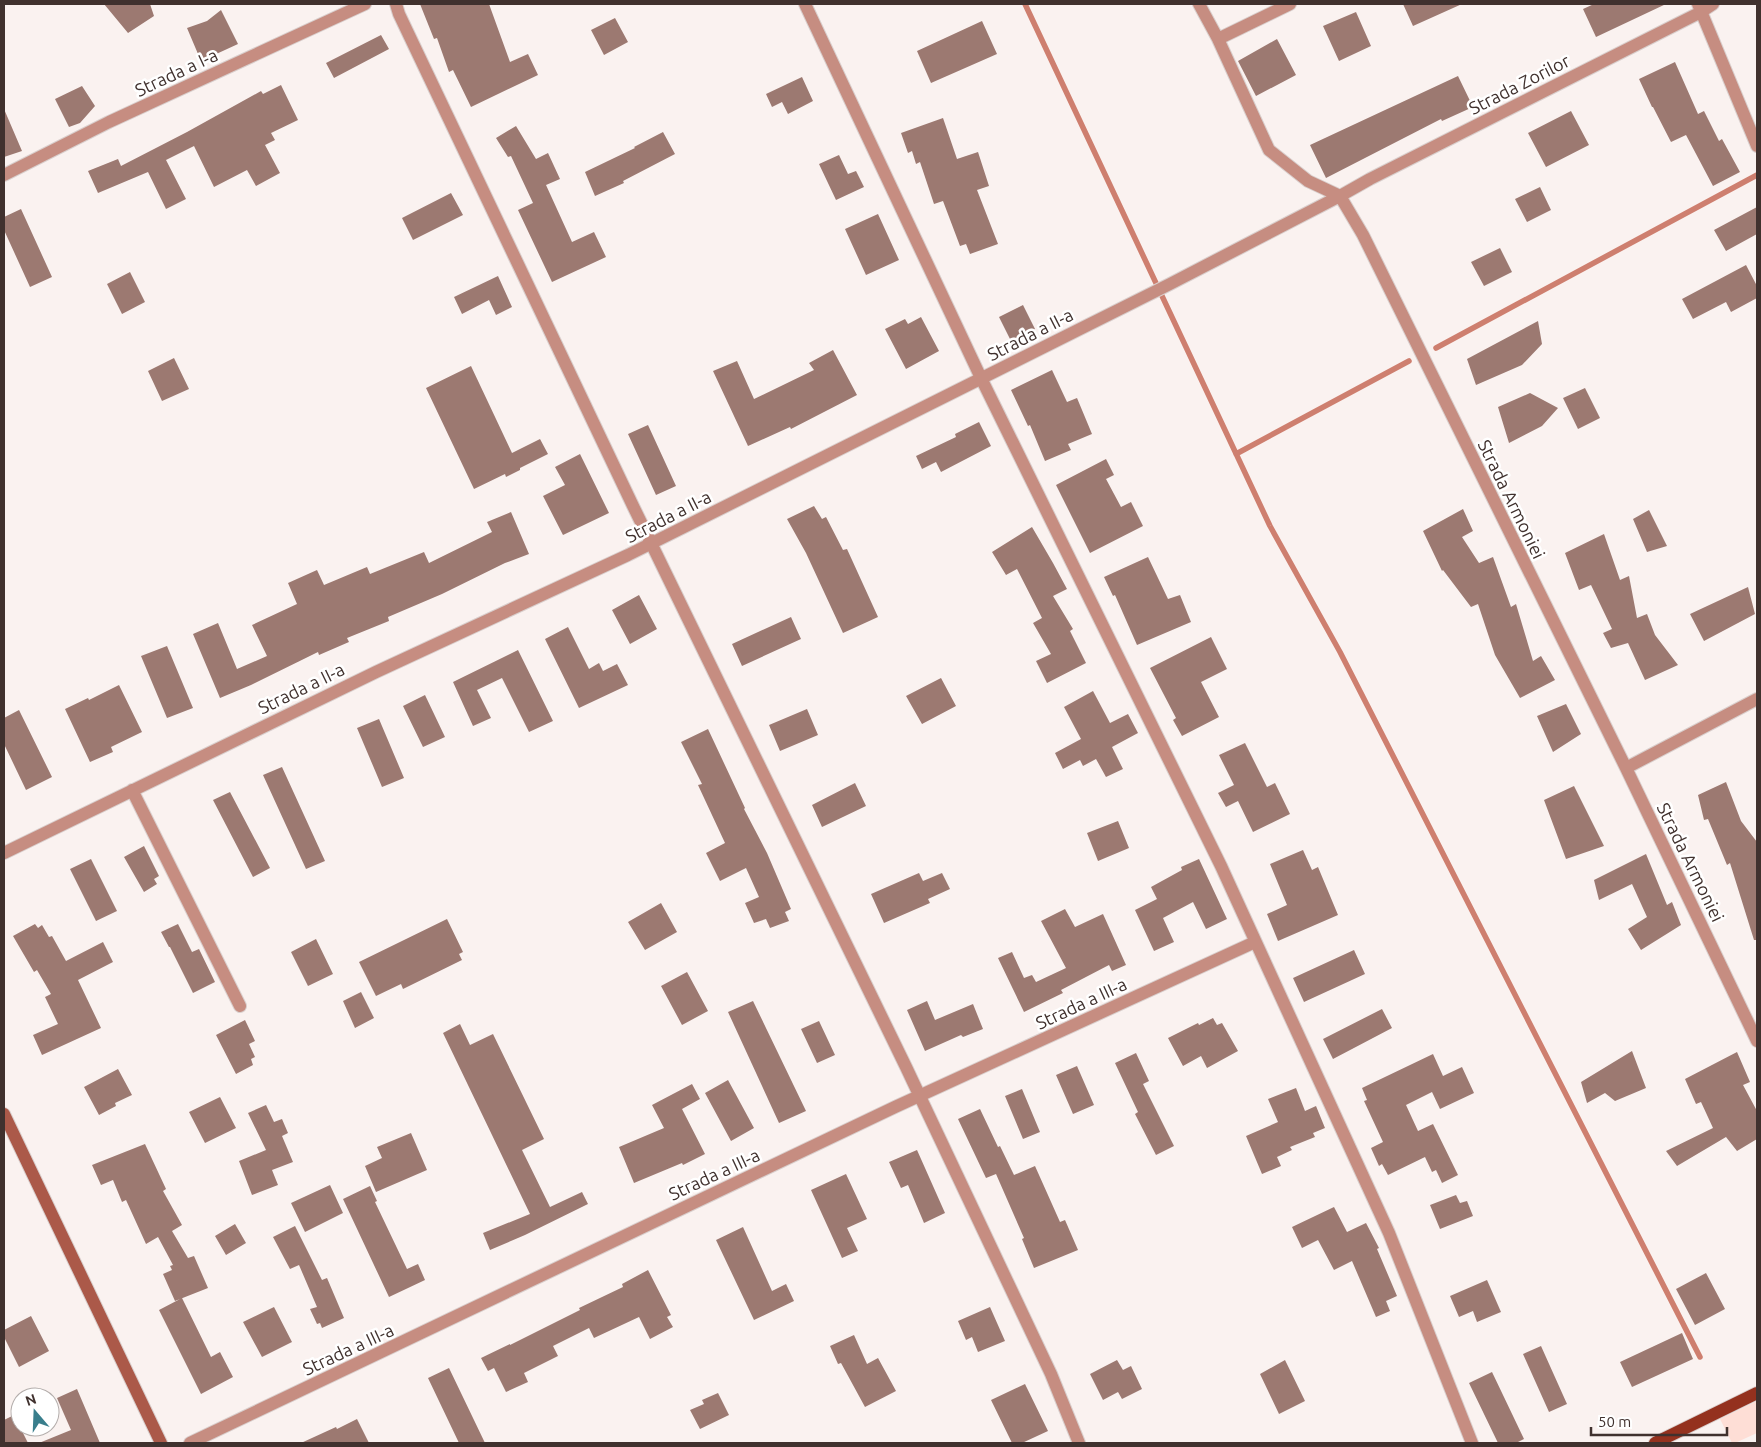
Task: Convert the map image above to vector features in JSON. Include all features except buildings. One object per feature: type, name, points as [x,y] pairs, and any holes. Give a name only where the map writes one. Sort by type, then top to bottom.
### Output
[{"type":"main road","points":[[4,1114],[161,1443]]},
{"type":"main road","points":[[1655,1443],[1757,1393]]},
{"type":"street","name":"Strada a I-a","points":[[4,175],[109,122],[365,4]]},
{"type":"street","points":[[396,4],[399,14],[652,543],[919,1097],[1050,1374],[1079,1443]]},
{"type":"street","points":[[805,4],[981,378],[1217,857],[1389,1233],[1472,1443]]},
{"type":"street","points":[[1199,4],[1218,39],[1269,150],[1308,181],[1340,196]]},
{"type":"street","points":[[1218,39],[1290,4]]},
{"type":"street","name":"Strada Zorilor","points":[[1340,196],[1699,8],[1713,4]]},
{"type":"street","points":[[1699,8],[1757,146]]},
{"type":"street","name":"Strada a II-a","points":[[4,853],[376,672],[652,543],[1170,284],[1340,196]]},
{"type":"street","name":"Strada Armoniei","points":[[1340,196],[1363,235],[1626,768],[1757,1041]]},
{"type":"street","points":[[1626,768],[1757,699]]},
{"type":"street","points":[[132,790],[240,1006]]},
{"type":"street","name":"Strada a III-a","points":[[190,1443],[919,1097],[1255,942]]},
{"type":"shaded area","points":[[1757,1401],[1757,1433],[1732,1443],[1720,1419]]},
{"type":"waterway","points":[[1025,4],[1270,526],[1340,652],[1700,1357]]},
{"type":"waterway","points":[[1436,348],[1757,175]]},
{"type":"waterway","points":[[1236,454],[1409,361]]}]
